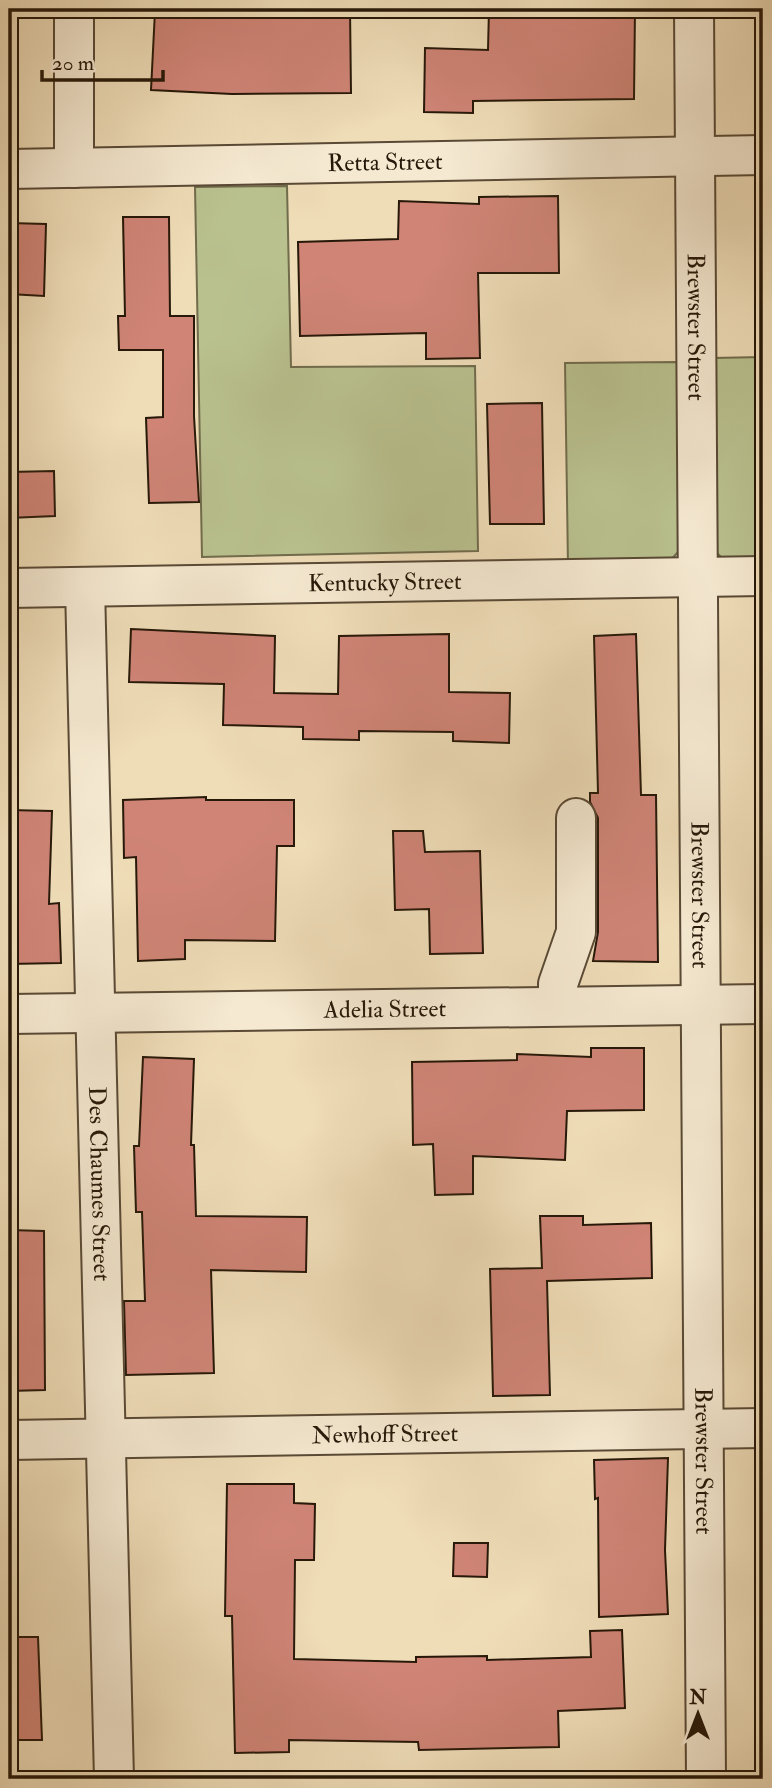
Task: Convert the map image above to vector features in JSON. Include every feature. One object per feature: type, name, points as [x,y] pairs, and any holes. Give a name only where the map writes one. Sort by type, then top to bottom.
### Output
[{"type":"street","points":[[74,9],[74,168]]},
{"type":"street","name":"Brewster Street","points":[[694,9],[706,1779]]},
{"type":"street","name":"Retta Street","points":[[9,169],[763,155]]},
{"type":"street","name":"Kentucky Street","points":[[9,588],[763,576]]},
{"type":"street","name":"Des Chaumes Street","points":[[85,587],[93,1013],[108,1439],[114,1779]]},
{"type":"street","points":[[558,1006],[558,984],[576,932],[576,818]]},
{"type":"street","name":"Adelia Street","points":[[9,1014],[763,1004]]},
{"type":"street","name":"Newhoff Street","points":[[9,1440],[763,1428]]},
{"type":"green space","points":[[287,186],[291,367],[475,366],[478,551],[202,557],[195,187]]},
{"type":"green space","points":[[763,357],[763,560],[722,558],[715,551],[712,358]]},
{"type":"green space","points":[[677,362],[679,551],[666,565],[568,566],[565,363]]},
{"type":"building","points":[[236,9],[350,9],[351,93],[232,94],[151,90],[155,11],[236,14]]},
{"type":"building","points":[[489,9],[635,9],[634,99],[473,101],[473,113],[424,112],[425,48],[488,50]]},
{"type":"building","points":[[558,196],[559,273],[478,273],[480,358],[426,359],[426,333],[300,336],[298,242],[398,239],[399,201],[479,204],[479,197]]},
{"type":"building","points":[[123,217],[169,217],[170,316],[194,316],[194,416],[199,502],[149,503],[146,418],[163,417],[163,350],[119,350],[118,316],[125,316]]},
{"type":"building","points":[[9,223],[46,224],[44,296],[9,294]]},
{"type":"building","points":[[542,403],[544,524],[490,524],[487,404]]},
{"type":"building","points":[[54,471],[55,516],[9,518],[9,472]]},
{"type":"building","points":[[131,629],[275,636],[274,693],[338,694],[339,636],[449,634],[449,692],[510,693],[509,743],[453,741],[453,732],[359,731],[359,740],[303,739],[303,727],[223,725],[224,684],[129,682]]},
{"type":"building","points":[[636,634],[641,795],[656,795],[658,962],[593,961],[598,932],[598,818],[590,802],[590,793],[598,793],[594,636]]},
{"type":"building","points":[[206,797],[206,800],[294,800],[294,846],[277,846],[275,941],[185,940],[185,959],[138,961],[136,857],[124,858],[123,800]]},
{"type":"building","points":[[9,810],[52,811],[49,904],[59,903],[61,963],[9,964]]},
{"type":"building","points":[[393,831],[423,831],[425,852],[480,851],[483,953],[430,954],[429,909],[395,910]]},
{"type":"building","points":[[591,1048],[644,1048],[644,1110],[567,1111],[565,1160],[473,1156],[473,1194],[435,1195],[433,1144],[413,1145],[412,1062],[517,1060],[517,1054],[591,1057]]},
{"type":"building","points":[[143,1057],[194,1059],[191,1145],[194,1145],[196,1216],[307,1217],[306,1272],[211,1270],[214,1373],[126,1375],[124,1301],[145,1301],[142,1212],[136,1212],[134,1146],[139,1146]]},
{"type":"building","points":[[540,1216],[583,1216],[583,1225],[651,1223],[652,1278],[547,1281],[550,1395],[493,1396],[490,1269],[542,1268]]},
{"type":"building","points":[[9,1230],[44,1231],[45,1390],[9,1391]]},
{"type":"building","points":[[668,1458],[665,1550],[668,1614],[599,1617],[598,1498],[595,1499],[594,1460]]},
{"type":"building","points":[[227,1484],[294,1484],[294,1503],[315,1504],[314,1560],[295,1560],[294,1659],[416,1662],[416,1657],[487,1656],[487,1660],[591,1657],[590,1631],[622,1630],[625,1708],[558,1711],[559,1747],[419,1750],[418,1742],[289,1740],[289,1752],[235,1753],[232,1616],[225,1616]]},
{"type":"building","points":[[454,1543],[488,1543],[487,1577],[453,1576]]},
{"type":"building","points":[[9,1637],[38,1637],[42,1740],[9,1740]]}]
